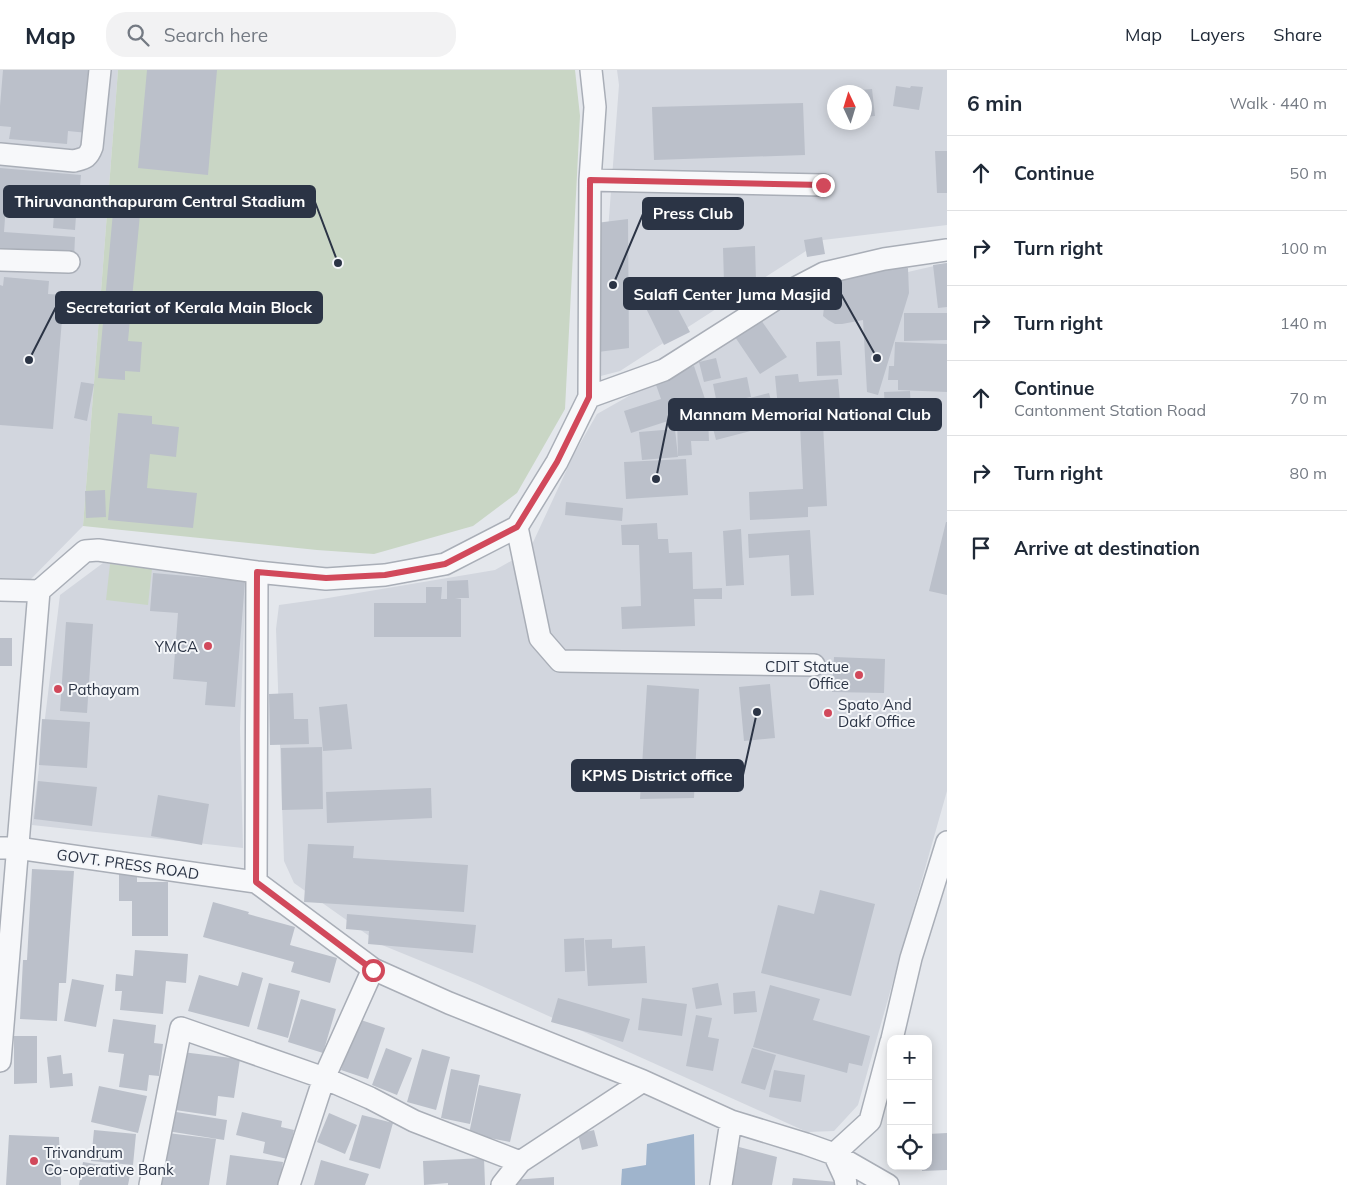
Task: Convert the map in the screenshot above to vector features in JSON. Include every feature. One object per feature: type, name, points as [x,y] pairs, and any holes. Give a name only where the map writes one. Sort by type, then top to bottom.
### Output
[{"type":"street","points":[[0,154],[74,161],[90,154],[100,70]]},
{"type":"street","points":[[0,1061],[9,848],[39,591],[85,551],[98,550],[257,572],[326,578],[385,575],[445,564],[517,527],[557,462],[589,397],[590,180],[595,107],[591,70]]},
{"type":"street","points":[[590,180],[823,185]]},
{"type":"street","points":[[589,397],[664,370],[773,301],[824,273],[884,259],[947,250]]},
{"type":"street","points":[[0,260],[69,262]]},
{"type":"street","points":[[517,527],[540,638],[560,660],[814,665]]},
{"type":"street","points":[[257,572],[256,882],[373,970],[448,1003],[643,1081],[730,1120],[834,1154],[888,1185]]},
{"type":"street","points":[[0,590],[39,591]]},
{"type":"street","points":[[892,1035],[911,958],[947,842]]},
{"type":"street","name":"GOVT. PRESS ROAD","points":[[9,848],[256,882]]},
{"type":"street","points":[[289,1185],[324,1078],[373,970]]},
{"type":"street","points":[[150,1185],[181,1028],[324,1078],[370,1098],[414,1121],[520,1162]]},
{"type":"street","points":[[834,1154],[870,1121],[887,1055]]},
{"type":"street","points":[[502,1185],[520,1162],[643,1081]]},
{"type":"street","points":[[721,1185],[730,1120]]},
{"type":"street","points":[[834,1154],[845,1178],[846,1185]]},
{"type":"shaded area","points":[[0,70],[118,70],[83,526],[31,579],[0,578]]},
{"type":"shaded area","points":[[617,70],[947,70],[947,225],[823,240],[620,371],[597,377],[619,85]]},
{"type":"shaded area","points":[[947,263],[947,791],[858,1105],[834,1131],[807,1132],[475,983],[382,945],[294,883],[284,861],[276,629],[279,605],[495,570],[529,551],[574,454],[597,414],[808,295]]},
{"type":"shaded area","points":[[103,563],[246,576],[240,728],[243,848],[32,825],[60,595]]},
{"type":"green space","points":[[118,70],[575,70],[580,116],[565,409],[517,493],[473,526],[374,554],[83,526]]},
{"type":"green space","points":[[110,564],[152,569],[148,605],[106,600]]},
{"type":"water","points":[[694,1134],[695,1185],[621,1185],[622,1169],[646,1165],[647,1144]]},
{"type":"building","points":[[3,70],[94,70],[88,133],[68,131],[67,144],[9,139],[11,127],[0,126]]},
{"type":"building","points":[[147,70],[217,70],[208,175],[138,168]]},
{"type":"building","points":[[896,86],[923,87],[919,110],[893,106]]},
{"type":"building","points":[[872,89],[875,116],[872,116]]},
{"type":"building","points":[[803,103],[805,155],[654,160],[652,107]]},
{"type":"building","points":[[935,151],[947,151],[947,193],[937,193]]},
{"type":"building","points":[[0,168],[81,175],[79,197],[7,191],[4,232],[75,237],[74,259],[0,253]]},
{"type":"building","points":[[55,200],[77,202],[75,230],[53,228]]},
{"type":"building","points":[[114,201],[141,204],[128,341],[142,342],[140,372],[125,371],[125,380],[98,378]]},
{"type":"building","points":[[628,219],[629,348],[598,352],[596,223]]},
{"type":"building","points":[[822,237],[825,254],[807,257],[804,240]]},
{"type":"building","points":[[755,246],[756,282],[724,283],[723,248]]},
{"type":"building","points":[[947,263],[947,307],[938,308],[933,265]]},
{"type":"building","points":[[908,268],[909,293],[878,395],[867,392],[863,320],[835,324],[823,316],[825,299],[835,276],[862,269]]},
{"type":"building","points":[[4,277],[49,281],[48,294],[64,295],[53,429],[0,425],[0,285],[3,286]]},
{"type":"building","points":[[667,288],[690,332],[664,345],[642,300]]},
{"type":"building","points":[[904,313],[947,313],[947,340],[904,341]]},
{"type":"building","points":[[761,320],[787,357],[760,374],[735,337]]},
{"type":"building","points":[[840,341],[842,375],[817,376],[816,342]]},
{"type":"building","points":[[895,342],[947,344],[947,392],[898,390],[898,380],[888,380],[889,366],[894,366]]},
{"type":"building","points":[[716,358],[721,378],[704,382],[699,362]]},
{"type":"building","points":[[694,366],[708,408],[631,433],[624,411],[661,399],[654,379]]},
{"type":"building","points":[[798,374],[799,382],[838,379],[841,413],[779,419],[775,376]]},
{"type":"building","points":[[747,377],[751,397],[717,404],[713,384]]},
{"type":"building","points":[[81,382],[94,384],[87,421],[74,418]]},
{"type":"building","points":[[910,391],[911,410],[885,411],[884,392]]},
{"type":"building","points":[[769,393],[777,424],[716,440],[708,409]]},
{"type":"building","points":[[118,413],[152,416],[152,424],[179,427],[176,457],[150,454],[147,488],[197,493],[193,528],[108,520]]},
{"type":"building","points":[[708,418],[709,441],[691,441],[692,455],[678,456],[677,419]]},
{"type":"building","points":[[823,423],[827,506],[808,507],[808,517],[750,520],[749,492],[803,489],[800,425]]},
{"type":"building","points":[[675,429],[678,457],[642,460],[639,432]]},
{"type":"building","points":[[686,459],[688,495],[626,499],[624,462]]},
{"type":"building","points":[[105,490],[106,517],[86,518],[85,491]]},
{"type":"building","points":[[566,502],[623,508],[622,521],[565,515]]},
{"type":"building","points":[[947,522],[947,595],[929,591]]},
{"type":"building","points":[[657,523],[658,539],[668,539],[669,553],[692,552],[693,589],[722,588],[722,599],[694,599],[695,626],[622,629],[621,607],[641,606],[639,545],[622,545],[621,525]]},
{"type":"building","points":[[741,529],[744,585],[726,586],[723,531]]},
{"type":"building","points":[[810,530],[814,595],[791,596],[789,555],[749,558],[748,534]]},
{"type":"building","name":"YMCA","points":[[153,573],[245,581],[235,707],[205,705],[207,682],[173,679],[178,613],[150,611]]},
{"type":"building","points":[[468,580],[469,598],[455,598],[461,599],[461,637],[374,637],[374,603],[426,603],[426,587],[442,587],[441,599],[447,599],[447,581]]},
{"type":"building","points":[[66,622],[93,624],[87,713],[60,711]]},
{"type":"building","points":[[0,638],[12,638],[12,666],[0,666]]},
{"type":"building","name":"CDIT Statue Office","points":[[834,657],[885,659],[884,693],[832,692]]},
{"type":"building","points":[[770,684],[775,738],[744,741],[739,687]]},
{"type":"building","points":[[647,685],[699,689],[694,798],[640,799]]},
{"type":"building","points":[[293,693],[294,719],[308,719],[309,744],[270,745],[269,694]]},
{"type":"building","points":[[347,704],[352,749],[323,751],[319,707]]},
{"type":"building","points":[[42,719],[90,722],[87,768],[39,765]]},
{"type":"building","points":[[322,747],[323,809],[282,810],[281,748]]},
{"type":"building","points":[[38,781],[97,787],[92,826],[34,819]]},
{"type":"building","points":[[431,788],[432,818],[327,823],[326,792]]},
{"type":"building","points":[[158,795],[209,804],[202,845],[151,836]]},
{"type":"building","points":[[308,844],[354,846],[353,858],[468,865],[464,912],[304,902]]},
{"type":"building","points":[[119,868],[137,868],[137,882],[168,882],[168,936],[132,936],[132,901],[119,901]]},
{"type":"building","points":[[32,869],[74,871],[66,983],[59,983],[57,1021],[20,1019],[23,960],[27,960]]},
{"type":"building","points":[[820,890],[875,904],[851,996],[761,973],[778,905],[814,914]]},
{"type":"building","points":[[213,902],[295,927],[290,945],[337,958],[330,983],[291,972],[294,962],[203,937]]},
{"type":"building","points":[[347,914],[476,925],[473,953],[368,944],[369,931],[346,929]]},
{"type":"building","points":[[584,938],[585,971],[565,972],[564,939]]},
{"type":"building","points":[[612,939],[612,948],[645,946],[647,983],[588,986],[585,940]]},
{"type":"building","points":[[135,950],[188,954],[186,983],[166,981],[163,1014],[120,1010],[122,991],[115,991],[116,974],[133,976]]},
{"type":"building","points":[[242,972],[263,978],[249,1027],[188,1011],[199,975],[238,986]]},
{"type":"building","points":[[72,979],[104,985],[96,1027],[64,1021]]},
{"type":"building","points":[[269,983],[300,991],[288,1038],[257,1029]]},
{"type":"building","points":[[718,983],[722,1005],[696,1009],[692,988]]},
{"type":"building","points":[[770,985],[820,999],[813,1020],[870,1036],[862,1066],[849,1063],[847,1073],[753,1047]]},
{"type":"building","points":[[755,991],[757,1012],[734,1014],[733,993]]},
{"type":"building","points":[[558,998],[630,1019],[623,1042],[551,1022]]},
{"type":"building","points":[[642,998],[687,1004],[682,1036],[638,1030]]},
{"type":"building","points":[[301,999],[336,1009],[323,1053],[288,1042]]},
{"type":"building","points":[[696,1015],[712,1018],[708,1037],[719,1039],[713,1071],[686,1066]]},
{"type":"building","points":[[113,1019],[156,1025],[154,1043],[163,1044],[159,1076],[149,1075],[147,1091],[119,1087],[124,1054],[108,1052]]},
{"type":"building","points":[[358,1019],[385,1028],[368,1079],[341,1070]]},
{"type":"building","points":[[14,1036],[37,1036],[37,1083],[14,1084]]},
{"type":"building","points":[[386,1048],[412,1058],[397,1095],[372,1085]]},
{"type":"building","points":[[752,1048],[776,1055],[765,1090],[741,1083]]},
{"type":"building","points":[[422,1049],[450,1057],[436,1110],[407,1102]]},
{"type":"building","points":[[182,1052],[240,1059],[234,1098],[218,1096],[216,1116],[175,1110]]},
{"type":"building","points":[[61,1055],[63,1074],[72,1073],[73,1086],[50,1088],[47,1057]]},
{"type":"building","points":[[451,1069],[480,1075],[470,1124],[441,1118]]},
{"type":"building","points":[[774,1070],[805,1075],[801,1102],[769,1097]]},
{"type":"building","points":[[479,1085],[521,1094],[510,1142],[469,1134]]},
{"type":"building","points":[[99,1086],[147,1096],[138,1133],[91,1122]]},
{"type":"building","points":[[170,1111],[227,1120],[224,1140],[167,1131]]},
{"type":"building","points":[[242,1112],[282,1121],[281,1127],[294,1130],[287,1159],[263,1153],[265,1142],[236,1135]]},
{"type":"building","points":[[329,1113],[357,1125],[345,1154],[317,1142]]},
{"type":"building","points":[[362,1115],[393,1123],[380,1169],[349,1160]]},
{"type":"building","points":[[94,1130],[136,1134],[133,1165],[91,1161]]},
{"type":"building","points":[[594,1130],[598,1146],[582,1150],[578,1134]]},
{"type":"building","points":[[168,1133],[216,1139],[209,1185],[161,1185]]},
{"type":"building","points":[[947,1133],[947,1170],[922,1171],[932,1170],[932,1134]]},
{"type":"building","name":"Trivandrum Co-operative Bank","points":[[9,1135],[59,1137],[61,1185],[6,1185]]},
{"type":"building","points":[[739,1147],[777,1157],[772,1185],[732,1185]]},
{"type":"building","points":[[230,1155],[283,1162],[280,1185],[226,1185]]},
{"type":"building","points":[[484,1158],[485,1185],[448,1185],[448,1183],[424,1185],[423,1161]]},
{"type":"building","points":[[321,1160],[369,1174],[365,1185],[314,1185]]},
{"type":"building","points":[[83,1162],[131,1170],[128,1185],[79,1185]]},
{"type":"building","points":[[554,1177],[554,1185],[513,1185],[513,1180]]},
{"type":"building","points":[[793,1178],[837,1182],[836,1185],[792,1185]]},
{"type":"place","name":"Thiruvananthapuram Central Stadium","points":[[338,263]]},
{"type":"place","name":"Press Club","points":[[613,285]]},
{"type":"place","name":"Salafi Center Juma Masjid","points":[[877,358]]},
{"type":"place","name":"Secretariat of Kerala Main Block","points":[[29,360]]},
{"type":"place","name":"Mannam Memorial National Club","points":[[656,479]]},
{"type":"place","name":"YMCA","points":[[208,646]]},
{"type":"place","name":"CDIT Statue Office","points":[[859,675]]},
{"type":"place","name":"Pathayam","points":[[58,689]]},
{"type":"place","name":"KPMS District office","points":[[757,712]]},
{"type":"place","name":"Spato And Dakf Office","points":[[828,713]]},
{"type":"place","name":"Trivandrum Co-operative Bank","points":[[34,1161]]},
{"type":"route","points":[[373,970],[256,882],[257,572],[326,578],[385,575],[445,564],[517,527],[557,462],[589,397],[590,180],[823,185]]}]
